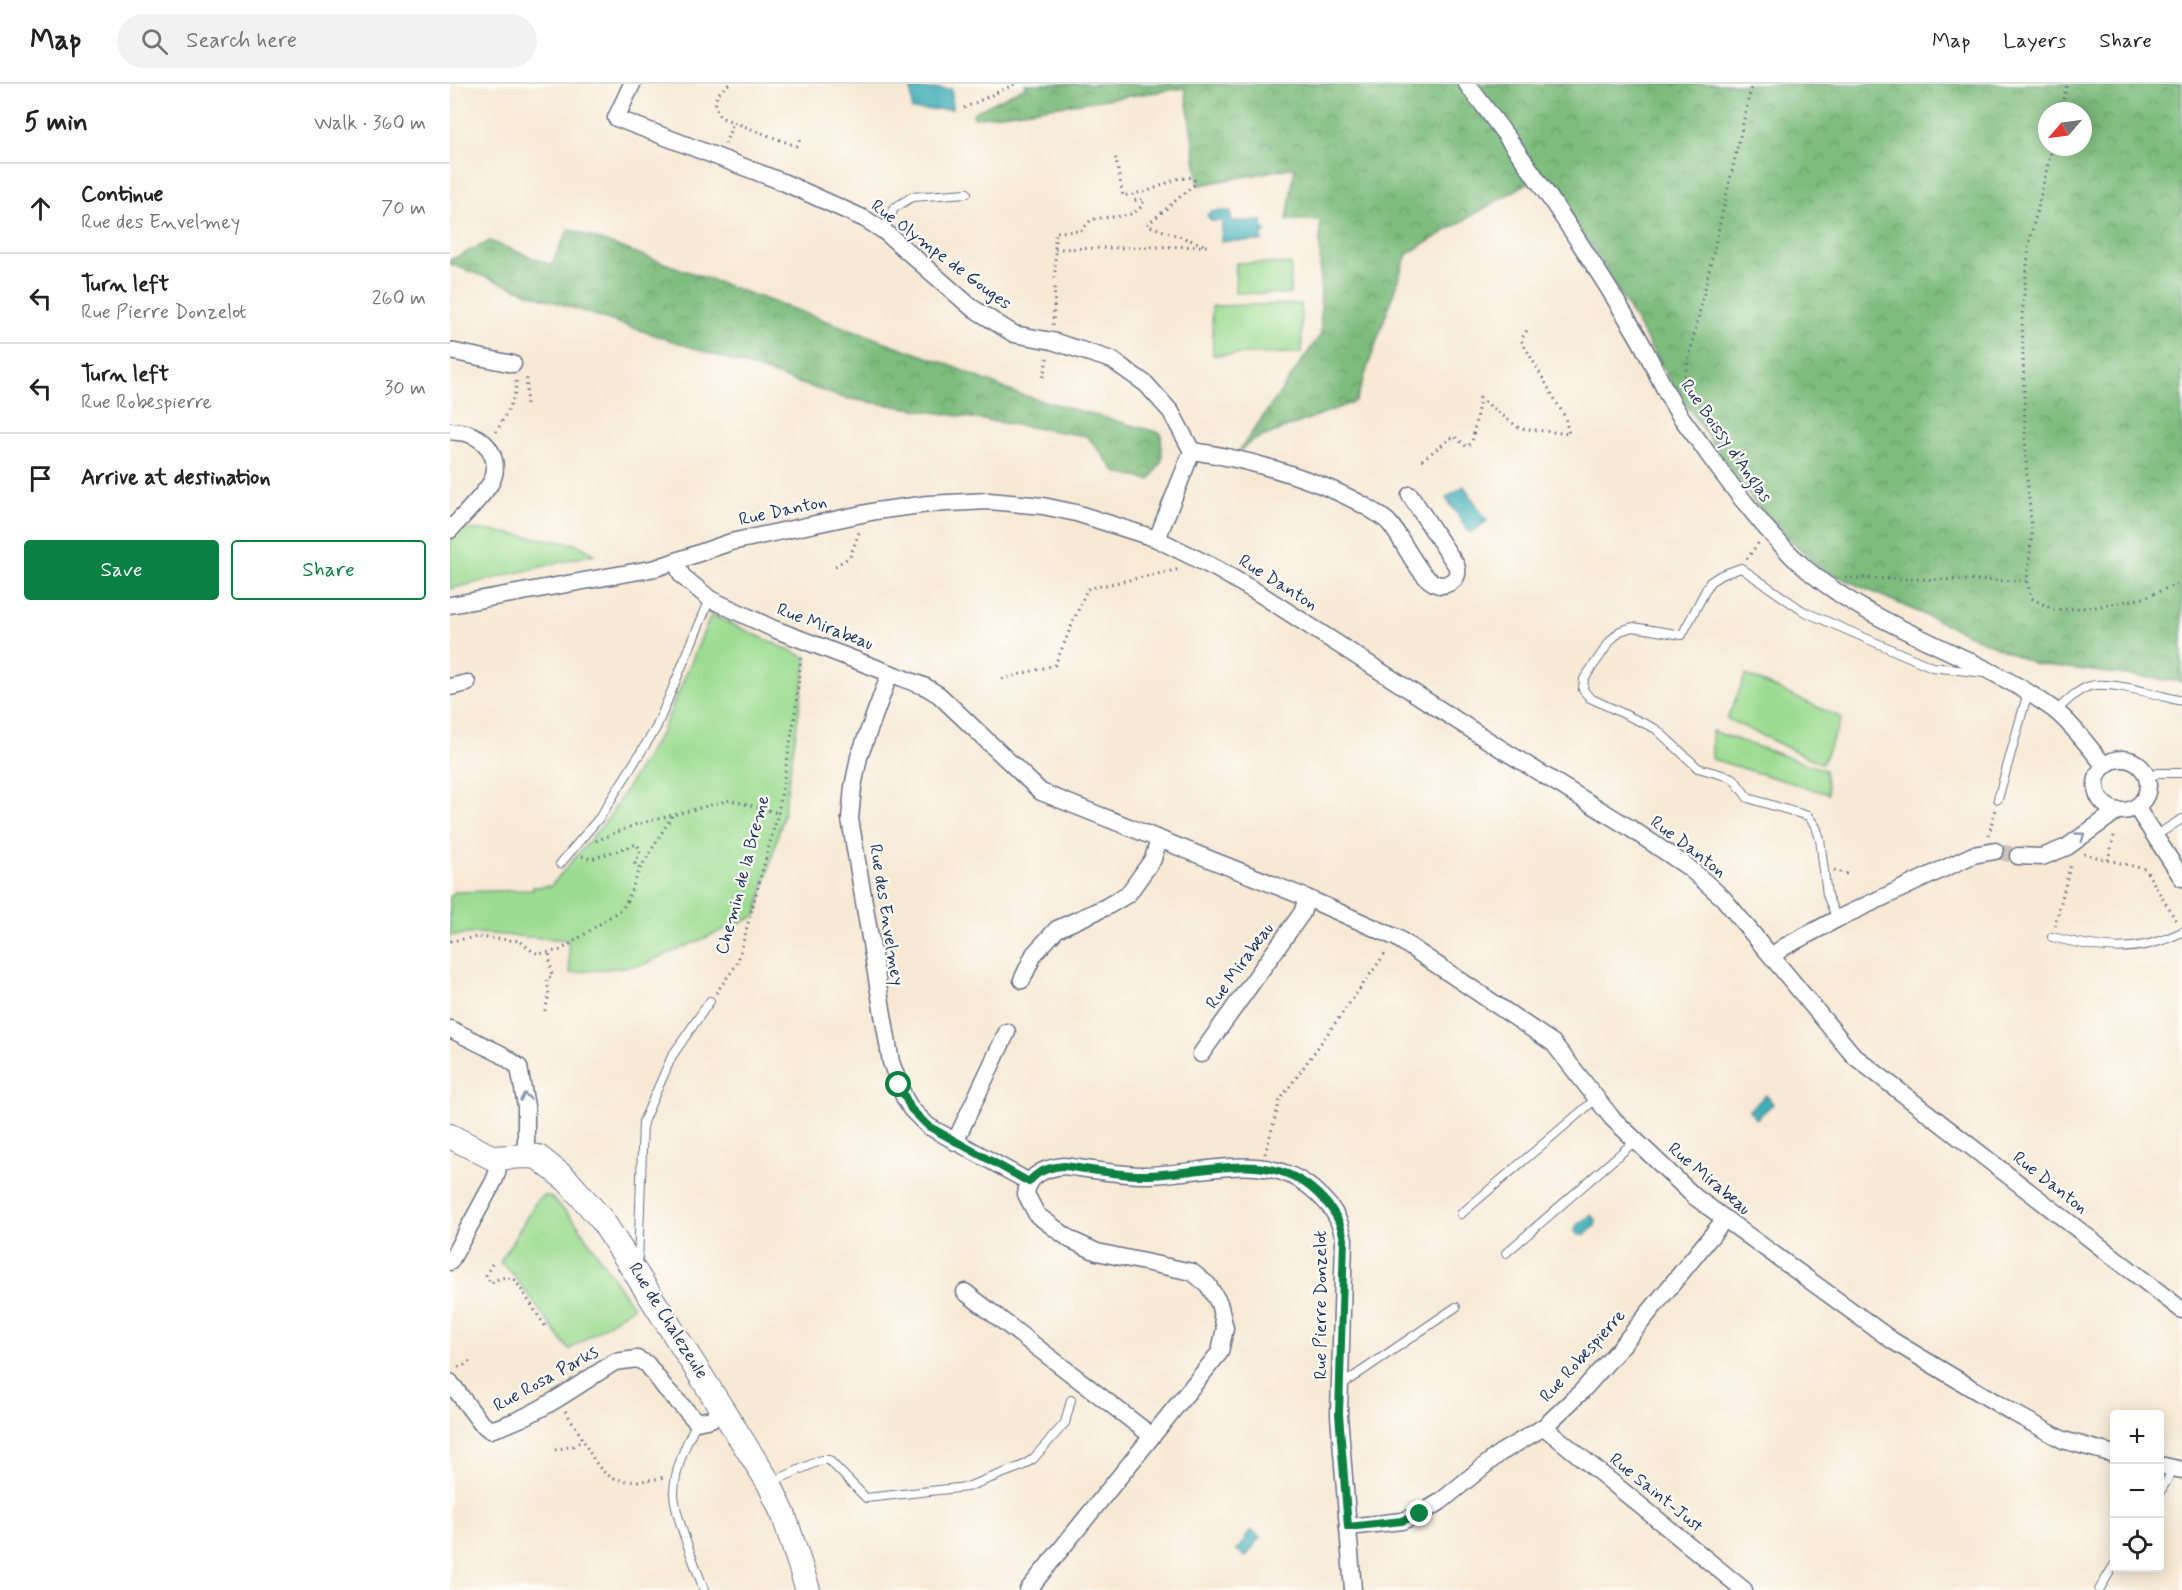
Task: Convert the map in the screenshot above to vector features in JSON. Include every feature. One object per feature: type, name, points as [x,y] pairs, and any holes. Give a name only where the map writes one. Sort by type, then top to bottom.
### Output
[{"type":"street","name":"Rue Olympe de Gouges","points":[[632,84],[616,118],[720,157],[840,207],[884,231],[971,307],[1014,333],[1052,340],[1112,360],[1146,384],[1171,412],[1192,451]]},
{"type":"street","name":"Rue Boissy d'Anglas","points":[[1467,84],[1516,147],[1584,249],[1636,332],[1677,410],[1743,502],[1768,531],[1794,558],[1846,599],[1999,675],[2056,711],[2105,766]]},
{"type":"street","points":[[450,351],[513,364]]},
{"type":"street","points":[[450,431],[471,435],[488,446],[494,456],[496,472],[489,486],[450,530]]},
{"type":"street","points":[[1157,539],[1192,451],[1223,455],[1286,472],[1347,496],[1377,513],[1391,524],[1430,583],[1440,586],[1449,584],[1456,578],[1458,570],[1456,565],[1410,495]]},
{"type":"street","name":"Rue Danton","points":[[675,562],[731,542],[876,510],[928,504],[989,501],[1043,506],[1076,513],[1157,539],[1218,569],[1630,828],[1688,867],[1724,898],[1854,1056],[2182,1310]]},
{"type":"street","points":[[450,605],[656,568],[675,562]]},
{"type":"street","name":"Rue Mirabeau","points":[[675,562],[682,576],[710,599],[774,629],[926,687],[939,695],[1041,792],[1307,898],[1397,938],[1552,1043],[1612,1118],[1695,1197],[1725,1219],[1899,1344],[2063,1440],[2110,1453]]},
{"type":"street","name":"Rue des Envelmey","points":[[890,673],[859,757],[850,819],[891,1062],[911,1109],[928,1126],[1029,1182]]},
{"type":"street","points":[[450,687],[467,683]]},
{"type":"street","points":[[2018,856],[2042,856],[2067,846],[2125,810],[2145,798],[2148,790],[2147,778],[2134,762],[2117,760],[2105,766],[2098,777],[2098,794],[2109,807],[2125,810],[2155,836],[2182,878]]},
{"type":"street","points":[[1022,980],[1034,954],[1057,929],[1106,907],[1128,894],[1153,859],[1159,839]]},
{"type":"street","points":[[1772,956],[1784,947],[1837,919],[1973,855],[1995,851]]},
{"type":"street","name":"Rue Mirabeau","points":[[1201,1054],[1302,913],[1307,898]]},
{"type":"street","points":[[450,1029],[501,1054],[519,1067],[526,1106],[526,1156],[499,1159],[484,1155],[450,1136]]},
{"type":"street","points":[[956,1142],[1007,1032]]},
{"type":"street","name":"Rue de Chalezeule","points":[[526,1156],[538,1157],[567,1180],[602,1220],[637,1273],[769,1484],[784,1516],[808,1590]]},
{"type":"street","points":[[450,1262],[497,1173],[499,1159]]},
{"type":"street","name":"Rue Pierre Donzelot","points":[[1029,1182],[1043,1171],[1064,1166],[1145,1175],[1232,1166],[1263,1167],[1296,1178],[1312,1188],[1330,1205],[1340,1221],[1344,1239],[1339,1414],[1353,1590]]},
{"type":"street","points":[[1028,1590],[1220,1352],[1224,1328],[1219,1304],[1208,1285],[1192,1272],[1097,1252],[1071,1240],[1036,1215],[1026,1194],[1029,1182]]},
{"type":"street","name":"Rue Robespierre","points":[[1348,1527],[1402,1521],[1420,1514],[1440,1502],[1500,1453],[1544,1427],[1620,1348],[1725,1219]]},
{"type":"street","points":[[965,1292],[1152,1436]]},
{"type":"street","name":"Rue Rosa Parks","points":[[450,1382],[480,1422],[490,1430],[509,1425],[528,1415],[615,1362],[637,1359],[647,1364],[665,1388],[697,1422]]},
{"type":"street","points":[[697,1422],[711,1419],[724,1410]]},
{"type":"street","name":"Rue Saint-Just","points":[[1544,1427],[1744,1590]]},
{"type":"lane","points":[[884,231],[894,208],[912,197],[967,193]]},
{"type":"lane","points":[[1837,919],[1827,895],[1820,839],[1816,826],[1808,816],[1748,798],[1733,778],[1698,768],[1656,729],[1590,698],[1583,690],[1584,679],[1620,631],[1633,627],[1682,635],[1710,582],[1721,574],[1741,567],[1803,611],[1932,667],[1999,675]]},
{"type":"lane","points":[[560,864],[600,817],[656,728],[710,599]]},
{"type":"lane","points":[[2056,711],[2077,692],[2090,686],[2106,684],[2182,701]]},
{"type":"lane","points":[[1998,799],[2028,692]]},
{"type":"lane","points":[[2147,778],[2158,773],[2182,773]]},
{"type":"lane","points":[[2155,836],[2182,819]]},
{"type":"lane","points":[[2052,937],[2120,949],[2144,947],[2182,931]]},
{"type":"lane","points":[[637,1273],[643,1122],[672,1056],[710,1001]]},
{"type":"lane","points":[[1461,1214],[1597,1098]]},
{"type":"lane","points":[[1506,1253],[1635,1141]]},
{"type":"lane","points":[[1340,1386],[1456,1307]]},
{"type":"lane","points":[[769,1484],[821,1460],[828,1460],[866,1498],[967,1486],[1022,1466],[1033,1459],[1065,1423],[1071,1400]]},
{"type":"lane","points":[[697,1422],[684,1451],[674,1493],[676,1508],[704,1590]]},
{"type":"lane","points":[[2164,1486],[2171,1468]]},
{"type":"lane","points":[[2099,1590],[2111,1572]]},
{"type":"path","points":[[729,84],[716,96],[715,107],[720,117],[796,146],[802,136]]},
{"type":"path","points":[[964,108],[1015,84]]},
{"type":"path","points":[[1677,410],[1752,84]]},
{"type":"path","points":[[2063,102],[2067,84]]},
{"type":"path","points":[[720,157],[733,123]]},
{"type":"path","points":[[1055,249],[1207,246],[1147,225],[1194,185],[1195,181],[1192,177],[1177,179],[1148,191],[1123,196],[1115,155]]},
{"type":"path","points":[[2050,156],[2029,244],[2022,316],[2026,464],[2032,534],[2026,580],[2031,598],[2054,610],[2096,607],[2143,598],[2182,582]]},
{"type":"path","points":[[1055,278],[1055,232],[1081,231],[1091,220],[1130,214],[1143,205],[1144,199],[1132,201]]},
{"type":"path","points":[[1422,459],[1454,436],[1467,447],[1472,442],[1480,398],[1519,428],[1569,434],[1565,417],[1521,340],[1529,327]]},
{"type":"path","points":[[526,383],[526,404]]},
{"type":"path","points":[[488,446],[509,407],[517,386]]},
{"type":"path","points":[[1741,567],[1768,531]]},
{"type":"path","points":[[835,566],[850,557],[860,533]]},
{"type":"path","points":[[1002,679],[1055,665],[1087,589],[1181,569]]},
{"type":"path","points":[[1817,577],[2026,580]]},
{"type":"path","name":"Chemin de la Breme","points":[[710,1001],[737,964],[778,813],[795,714],[799,676]]},
{"type":"path","points":[[572,851],[634,825],[730,800],[778,813]]},
{"type":"path","points":[[2108,860],[2125,810]]},
{"type":"path","points":[[450,941],[477,937],[520,941],[539,954],[561,950],[571,945],[622,909],[640,868],[672,816]]},
{"type":"path","points":[[572,851],[591,859],[637,844],[640,851],[635,864],[640,868]]},
{"type":"path","points":[[2073,852],[2145,869],[2182,931]]},
{"type":"path","points":[[2052,937],[2070,863]]},
{"type":"path","points":[[1263,1167],[1280,1100],[1397,938]]},
{"type":"path","points":[[545,1011],[549,995],[547,978],[552,977],[549,952]]},
{"type":"path","points":[[492,1264],[486,1275],[491,1284],[498,1278],[508,1277],[514,1280],[547,1329]]},
{"type":"path","points":[[463,1366],[472,1360]]},
{"type":"path","points":[[561,1406],[580,1432],[582,1441],[597,1465],[613,1478],[634,1482],[667,1477],[676,1478]]},
{"type":"path","points":[[555,1450],[573,1446],[582,1441]]},
{"type":"green space","points":[[1025,84],[2182,84],[2182,682],[2035,664],[1819,568],[1756,505],[1677,392],[1597,254],[1541,175],[1407,254],[1356,401],[1254,440],[1239,451],[1321,334],[1320,220],[1287,220],[1295,167],[1199,185],[1185,88],[974,118],[973,113],[1027,86]]},
{"type":"green space","points":[[569,229],[947,364],[1015,393],[1161,433],[1162,460],[1150,480],[1117,473],[1087,436],[844,398],[534,295],[450,264],[450,260],[490,241],[551,265]]},
{"type":"green space","points":[[1236,263],[1291,264],[1290,294],[1235,293]]},
{"type":"green space","points":[[1301,304],[1302,353],[1213,355],[1212,306]]},
{"type":"green space","points":[[460,529],[486,530],[576,544],[594,554],[450,589],[450,541]]},
{"type":"green space","points":[[711,615],[807,658],[783,817],[756,916],[642,965],[570,973],[568,940],[477,933],[450,936],[450,897],[455,892],[533,890],[533,887],[551,886],[609,817],[662,731]]},
{"type":"green space","points":[[1746,675],[1842,718],[1822,764],[1727,719]]},
{"type":"green space","points":[[1712,731],[1825,770],[1828,794],[1712,759]]},
{"type":"green space","points":[[550,1196],[575,1221],[633,1307],[569,1350],[512,1273],[500,1262],[537,1200]]},
{"type":"water","points":[[911,89],[952,89],[952,109],[912,110]]},
{"type":"water","points":[[1211,211],[1231,211],[1231,221],[1262,221],[1262,227],[1266,231],[1262,235],[1262,241],[1221,241],[1222,221],[1211,221],[1207,215]]},
{"type":"water","points":[[1464,486],[1487,521],[1470,533],[1446,498]]},
{"type":"water","points":[[1766,1095],[1773,1104],[1756,1119],[1749,1110]]},
{"type":"water","points":[[1591,1215],[1596,1220],[1595,1226],[1584,1235],[1578,1235],[1575,1231],[1576,1226]]},
{"type":"water","points":[[1251,1530],[1260,1537],[1246,1557],[1237,1550]]},
{"type":"tunnel","points":[[1995,851],[2018,856]]},
{"type":"route","points":[[899,1085],[911,1109],[928,1126],[1029,1182],[1043,1171],[1064,1166],[1145,1175],[1232,1166],[1257,1166],[1296,1178],[1312,1188],[1330,1205],[1340,1221],[1344,1239],[1339,1414],[1348,1527],[1402,1521],[1420,1514]]}]
